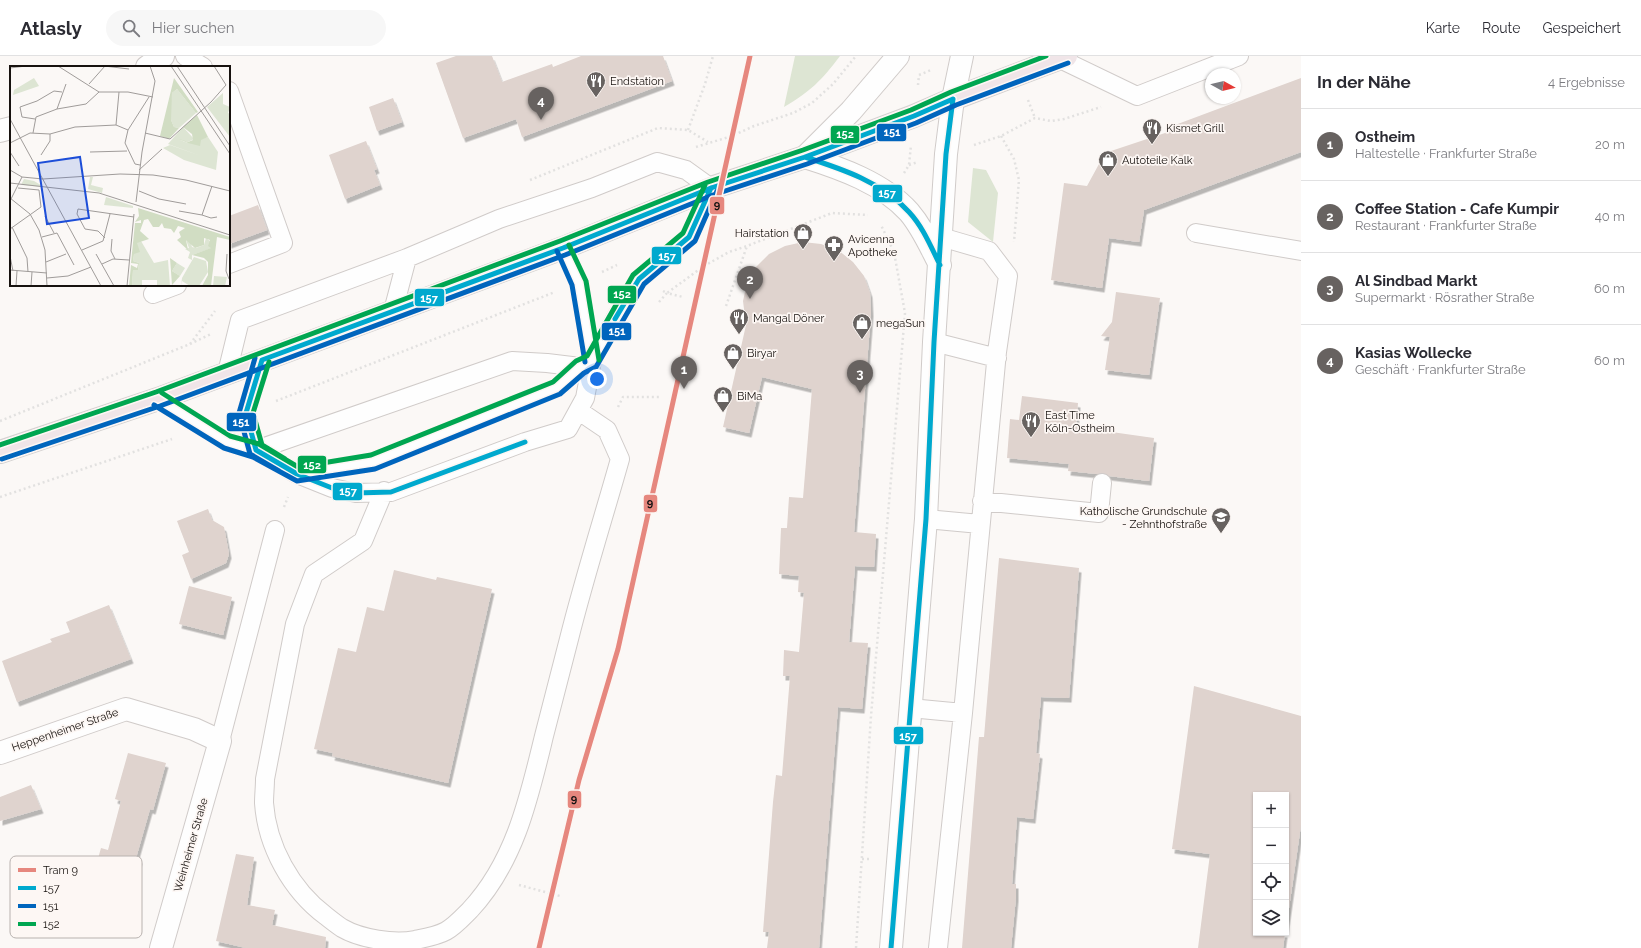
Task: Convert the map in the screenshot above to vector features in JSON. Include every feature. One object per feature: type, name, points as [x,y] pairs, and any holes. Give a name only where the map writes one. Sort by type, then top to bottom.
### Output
[{"type":"main road","points":[[148,66],[163,56]]},
{"type":"main road","points":[[804,156],[851,111],[898,56]]},
{"type":"main road","points":[[891,948],[926,519],[934,342],[946,154],[953,99],[962,56]]},
{"type":"main road","points":[[0,452],[158,399],[563,248],[712,188],[914,116],[953,99],[1063,57]]},
{"type":"main road","points":[[0,131],[10,128]]},
{"type":"main road","points":[[804,156],[844,170],[891,195],[908,211],[921,228],[940,264]]},
{"type":"main road","name":"Heppenheimer Straße","points":[[0,753],[126,709],[194,729],[220,742]]},
{"type":"main road","name":"Weinheimer Straße","points":[[161,948],[220,742]]},
{"type":"lane","points":[[185,56],[201,66]]},
{"type":"lane","points":[[1063,57],[1137,96],[1239,56]]},
{"type":"lane","points":[[230,93],[283,243],[230,264]]},
{"type":"lane","points":[[227,373],[240,320],[406,258],[499,219],[592,188],[657,162],[686,170],[712,188],[689,237],[639,279],[586,364],[557,388],[373,462],[297,474]]},
{"type":"lane","points":[[1196,232],[1301,251]]},
{"type":"lane","points":[[938,948],[982,501],[997,358],[1008,276],[989,250],[941,237]]},
{"type":"lane","points":[[158,399],[227,442],[256,450],[297,474],[332,488],[356,493],[391,492],[524,442],[568,429],[585,398],[586,364],[578,283],[563,248]]},
{"type":"lane","points":[[393,311],[406,258]]},
{"type":"lane","points":[[153,294],[174,286]]},
{"type":"lane","points":[[934,342],[997,358]]},
{"type":"lane","points":[[256,450],[246,413],[262,360]]},
{"type":"lane","points":[[256,450],[512,362],[586,364]]},
{"type":"lane","points":[[384,491],[362,541],[314,574],[296,624],[265,779],[264,802],[268,825],[275,848],[283,865],[300,891],[320,912],[343,929],[386,942],[406,942],[427,938],[444,932],[457,924],[494,880],[506,858],[521,820],[529,795],[572,628],[620,459],[606,430],[579,411]]},
{"type":"lane","points":[[982,501],[1099,513],[1102,483]]},
{"type":"lane","points":[[926,519],[980,524]]},
{"type":"lane","points":[[220,742],[275,530]]},
{"type":"lane","points":[[910,708],[962,712]]},
{"type":"path","points":[[713,56],[706,84],[688,130],[708,142],[732,136],[754,126],[793,113],[812,103],[833,84],[856,56]]},
{"type":"path","points":[[876,215],[891,195],[909,165],[1000,136],[1035,118],[1051,121],[1064,119],[1137,96]]},
{"type":"path","points":[[1000,136],[1014,159],[1019,180],[1016,230],[1008,276]]},
{"type":"path","points":[[659,302],[667,293],[704,266],[729,252],[832,213],[876,215]]},
{"type":"path","points":[[856,948],[871,716],[905,313],[894,252],[876,215]]},
{"type":"path","points":[[726,306],[747,246]]},
{"type":"path","points":[[246,413],[578,283],[620,264],[639,279],[667,293],[683,298]]},
{"type":"path","points":[[0,420],[190,344]]},
{"type":"path","points":[[0,497],[203,428]]},
{"type":"path","points":[[275,530],[297,474]]},
{"type":"path","points":[[544,891],[560,896]]},
{"type":"green space","points":[[795,56],[840,56],[815,85],[784,107]]},
{"type":"green space","points":[[973,168],[986,170],[998,193],[993,242],[968,222]]},
{"type":"building","points":[[456,56],[492,56],[502,82],[552,64],[553,67],[581,56],[663,56],[672,81],[522,137],[516,119],[463,138],[436,63]]},
{"type":"building","points":[[1301,78],[1301,152],[1144,210],[1139,242],[1109,238],[1102,288],[1051,280],[1064,183],[1087,186],[1105,153],[1168,132],[1167,128],[1231,104],[1241,104],[1241,100]]},
{"type":"building","points":[[393,98],[402,122],[377,131],[369,107]]},
{"type":"building","points":[[366,141],[377,169],[374,170],[380,185],[345,199],[329,155]]},
{"type":"building","points":[[258,205],[267,230],[230,244],[230,216]]},
{"type":"building","points":[[803,242],[821,244],[838,250],[853,262],[864,276],[870,293],[871,312],[854,532],[876,534],[874,567],[855,566],[849,642],[868,643],[862,709],[838,707],[819,948],[767,948],[769,932],[763,932],[773,802],[776,775],[782,776],[790,676],[783,676],[784,650],[799,652],[804,593],[798,592],[799,576],[779,574],[781,528],[787,528],[789,497],[803,498],[812,389],[762,377],[749,433],[723,427],[746,325],[743,301],[747,283],[756,267],[769,254],[785,246]]},
{"type":"building","points":[[1116,292],[1160,298],[1149,375],[1105,370],[1110,337],[1101,336],[1112,322]]},
{"type":"building","points":[[1022,396],[1078,403],[1076,427],[1154,438],[1149,481],[1109,476],[1103,473],[1097,474],[1068,471],[1069,464],[1007,458],[1010,419],[1019,420]]},
{"type":"building","points":[[208,509],[212,520],[224,527],[229,554],[226,563],[191,579],[182,555],[189,552],[177,521]]},
{"type":"building","points":[[999,558],[1079,568],[1069,698],[1041,697],[1036,753],[1040,754],[1033,819],[1017,817],[1012,884],[1016,884],[1016,897],[1011,948],[962,948],[979,737],[984,737]]},
{"type":"building","points":[[394,570],[436,580],[437,577],[492,589],[448,783],[332,756],[333,753],[314,749],[338,648],[356,652],[367,607],[384,611]]},
{"type":"building","points":[[189,586],[232,597],[223,635],[179,624]]},
{"type":"building","points":[[109,605],[131,659],[17,702],[2,661],[52,642],[50,639],[70,632],[66,622]]},
{"type":"building","points":[[1194,686],[1301,716],[1301,825],[1289,908],[1289,792],[1253,792],[1253,936],[1285,936],[1283,948],[1198,948],[1210,854],[1172,849]]},
{"type":"building","points":[[128,753],[166,763],[153,810],[150,809],[137,856],[99,856],[101,848],[108,850],[121,801],[115,799]]},
{"type":"building","points":[[31,785],[41,809],[0,821],[0,797]]},
{"type":"building","points":[[236,854],[254,857],[247,905],[275,910],[272,925],[326,937],[325,948],[246,948],[216,941]]},
{"type":"tram line","name":"9","points":[[539,948],[579,780],[618,649],[750,56]]},
{"type":"transit line","name":"152","points":[[0,445],[156,392],[560,241],[708,182],[803,150],[911,110],[951,92],[1046,56]]},
{"type":"transit line","name":"151","points":[[2,459],[160,406],[565,255],[713,195],[807,164],[916,123],[956,105],[1068,63]]},
{"type":"transit line","name":"157","points":[[525,442],[391,492],[356,493],[332,488],[297,474],[256,450],[246,413],[262,360],[563,248],[711,188],[805,157],[914,116],[953,99]]},
{"type":"transit line","name":"157","points":[[891,948],[926,519],[934,342],[946,154],[953,99]]},
{"type":"transit line","name":"157","points":[[805,157],[833,166],[861,178],[887,192],[914,218],[926,237],[940,265]]},
{"type":"transit line","name":"152","points":[[162,393],[230,436],[259,444],[298,467],[371,455],[553,382],[576,361],[587,356],[633,275],[683,233],[705,185]]},
{"type":"transit line","name":"157","points":[[615,319],[639,279],[689,237],[711,188]]},
{"type":"transit line","name":"151","points":[[154,405],[224,448],[253,457],[297,481],[375,469],[560,394],[584,373],[596,367],[644,284],[695,241],[717,191]]},
{"type":"transit line","name":"152","points":[[569,245],[586,281],[599,360]]},
{"type":"transit line","name":"151","points":[[557,251],[572,285],[585,362]]},
{"type":"transit line","name":"151","points":[[255,358],[239,413],[250,454],[279,471]]},
{"type":"transit line","name":"152","points":[[269,362],[253,413],[262,445],[285,459]]},
{"type":"place","name":"Endstation","points":[[596,98]]},
{"type":"place","name":"Kasias Wollecke","points":[[541,120]]},
{"type":"place","name":"Kismet Grill","points":[[1152,145]]},
{"type":"place","name":"Autoteile Kalk","points":[[1108,177]]},
{"type":"place","name":"Hairstation","points":[[803,250]]},
{"type":"place","name":"Avicenna Apotheke","points":[[834,262]]},
{"type":"place","name":"Coffee Station - Cafe Kumpir","points":[[750,299]]},
{"type":"place","name":"Mangal Döner","points":[[739,335]]},
{"type":"place","name":"megaSun","points":[[862,340]]},
{"type":"place","name":"Biryar","points":[[733,370]]},
{"type":"place","name":"Ostheim","points":[[684,389]]},
{"type":"place","name":"Al Sindbad Markt","points":[[860,393]]},
{"type":"place","name":"BiMa","points":[[723,413]]},
{"type":"place","name":"East Time Köln-Ostheim","points":[[1031,438]]},
{"type":"place","name":"Katholische Grundschule - Zehnthofstraße","points":[[1221,534]]}]
